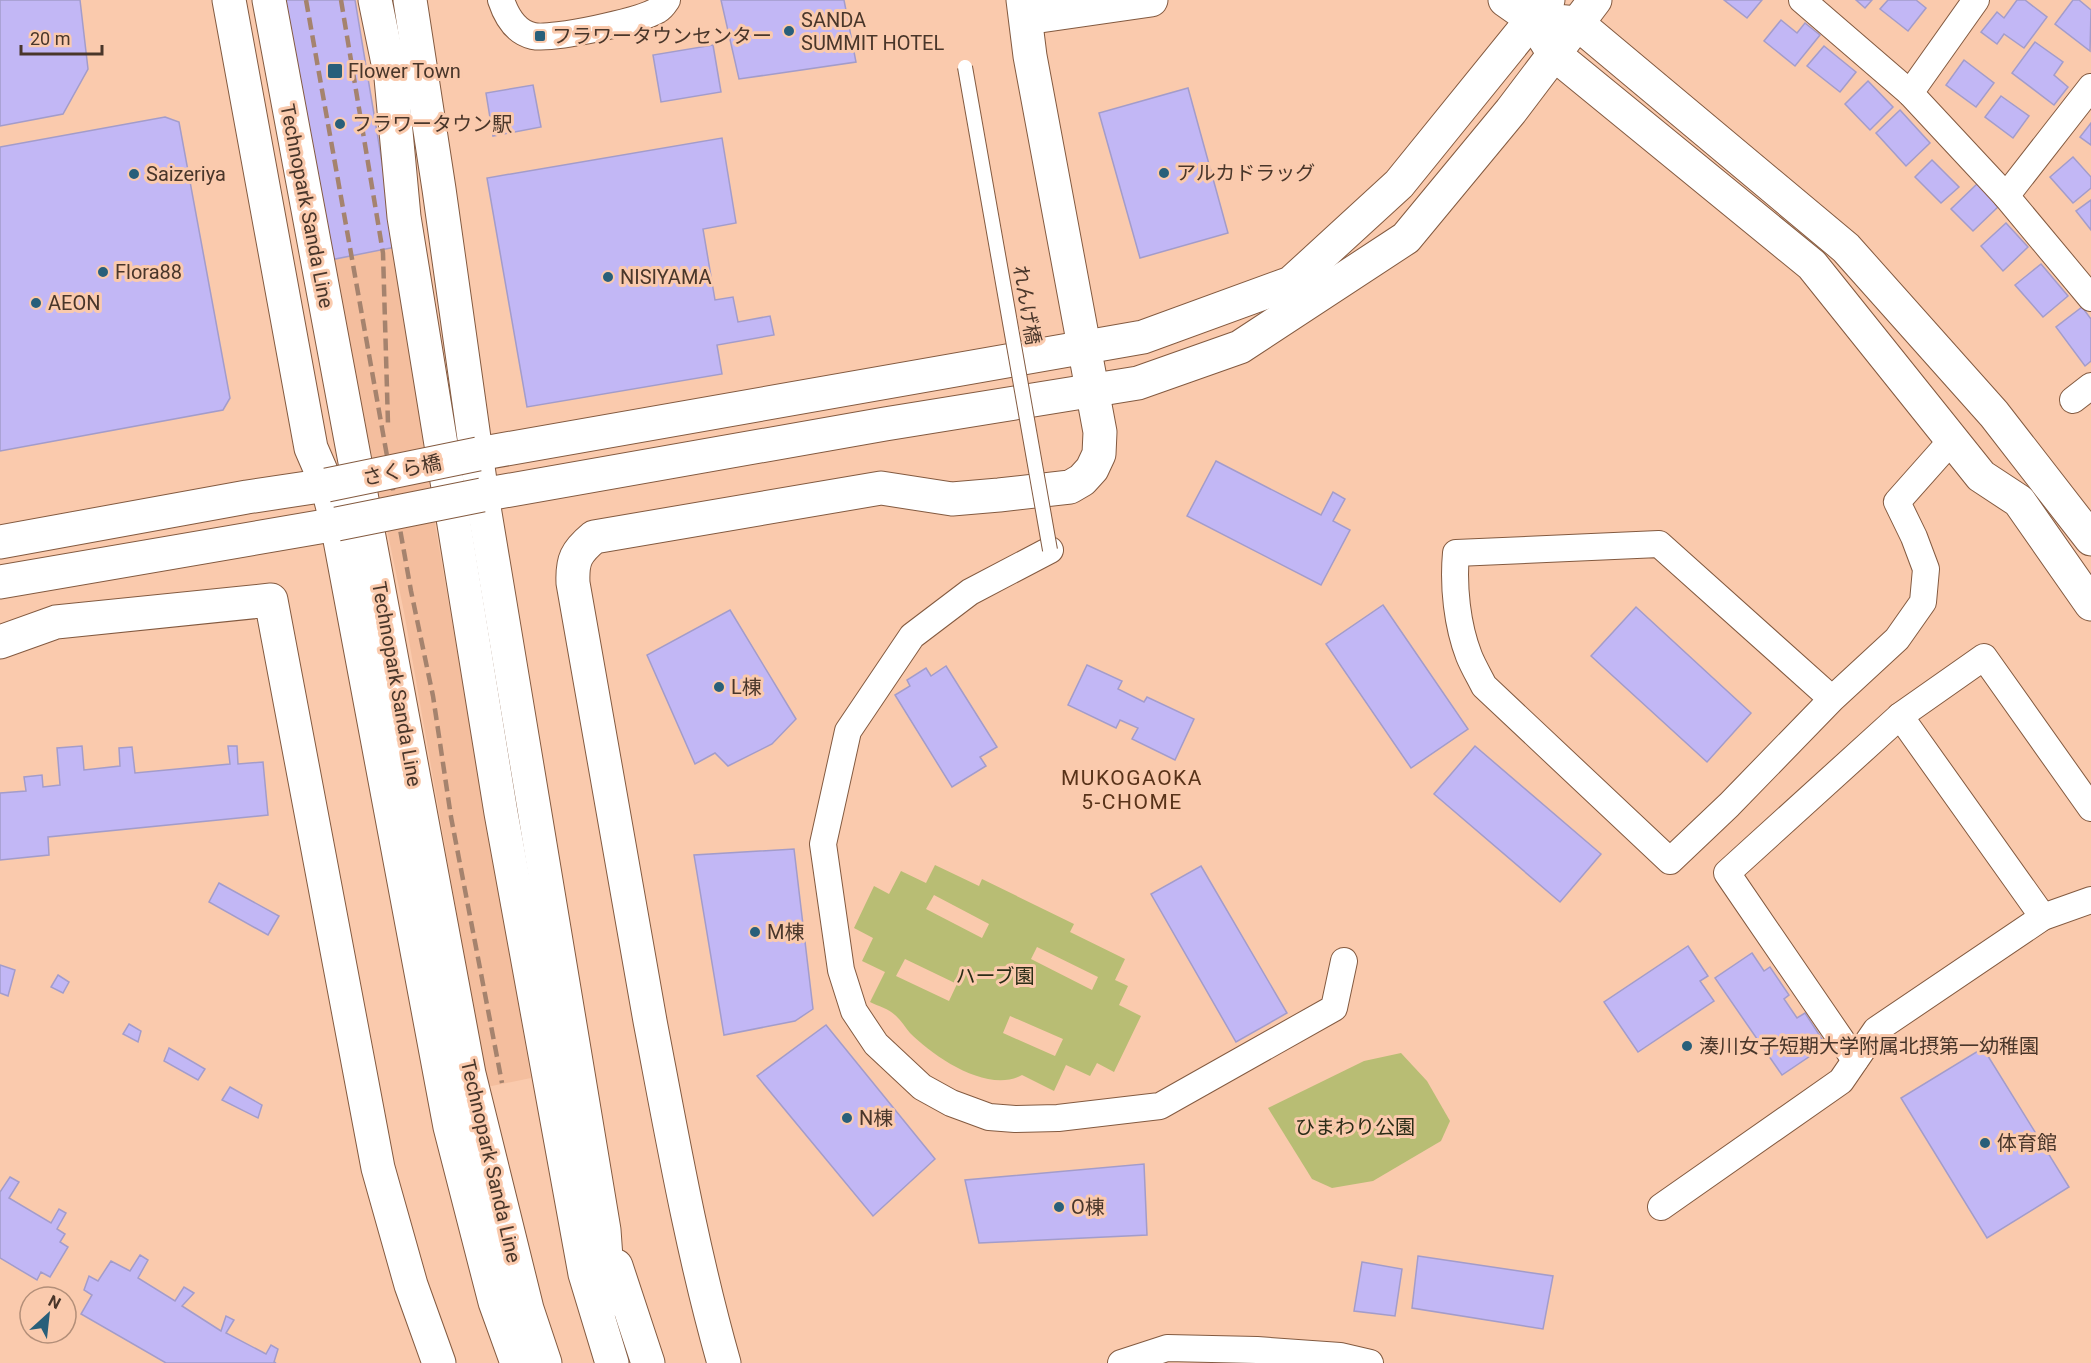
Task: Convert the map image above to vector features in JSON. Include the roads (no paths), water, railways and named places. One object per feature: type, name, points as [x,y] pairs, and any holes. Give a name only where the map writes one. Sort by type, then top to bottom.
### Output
[{"type":"street","points":[[230,0],[311,448],[327,485],[337,524],[450,1127],[509,1363]]},
{"type":"street","name":"Technopark Sanda Line","points":[[269,0],[469,1074],[527,1310],[545,1363]]},
{"type":"street","points":[[375,0],[391,78],[406,228],[501,813],[585,1274],[612,1363]]},
{"type":"street","points":[[410,0],[478,454],[482,495],[603,1230],[607,1291],[622,1363]]},
{"type":"street","points":[[501,0],[506,16],[520,29],[532,36],[545,37],[618,25],[660,10],[667,0]]},
{"type":"street","points":[[724,1363],[705,1297],[680,1185],[573,583],[573,564],[581,547],[594,537],[881,488],[952,499],[1070,487],[1082,480],[1099,454],[1100,432],[1030,56],[1025,9],[1151,0]]},
{"type":"street","points":[[1505,0],[1540,10],[1586,12],[1846,248],[1994,414],[2091,538]]},
{"type":"street","points":[[1802,0],[1910,93],[2087,285]]},
{"type":"street","points":[[1910,93],[1977,0]]},
{"type":"street","points":[[1540,10],[1554,54],[1812,265],[1981,476],[2019,501],[2091,604]]},
{"type":"street","name":"さくら橋","points":[[0,542],[247,497],[327,485],[478,454],[1143,337],[1291,283],[1399,184],[1540,10]]},
{"type":"street","name":"さくら橋","points":[[0,582],[337,524],[482,495],[1092,389],[1138,383],[1240,347],[1406,238],[1511,111],[1586,12]]},
{"type":"street","points":[[2006,196],[2091,87]]},
{"type":"street","points":[[1832,699],[1659,544],[1456,553],[1458,616],[1469,656],[1484,686],[1670,861],[1729,805],[1832,699],[1897,639],[1923,602],[1926,569],[1914,537],[1896,502],[1952,440]]},
{"type":"street","points":[[1050,550],[970,592],[912,636],[848,731],[823,844],[841,970],[854,1011],[876,1044],[922,1087],[951,1103],[989,1117],[1058,1118],[1160,1106],[1334,1008],[1344,961]]},
{"type":"street","points":[[0,642],[56,622],[271,600],[378,1168],[411,1285],[438,1363]]},
{"type":"street","points":[[1855,1060],[1727,873],[1900,716],[1984,657],[2091,808]]},
{"type":"street","points":[[1900,716],[2043,917]]},
{"type":"street","points":[[1661,1208],[1841,1081],[1876,1030],[2043,917],[2091,900]]},
{"type":"street","points":[[603,1230],[648,1363]]},
{"type":"street","points":[[495,1302],[516,1363]]},
{"type":"street","points":[[1121,1363],[1167,1348],[1257,1350],[1340,1356],[1370,1363]]},
{"type":"lane","name":"れんげ橋","points":[[965,67],[1050,550]]},
{"type":"railway","points":[[306,0],[411,591],[433,696],[451,817],[502,1083]]},
{"type":"railway","points":[[341,0],[383,253],[388,424]]},
{"type":"place","name":"SANDA SUMMIT HOTEL","points":[[789,31]]},
{"type":"place","name":"フラワータウンセンター","points":[[540,36]]},
{"type":"place","name":"Flower Town","points":[[335,71]]},
{"type":"place","name":"フラワータウン駅","points":[[340,124]]},
{"type":"place","name":"アルカドラッグ","points":[[1164,173]]},
{"type":"place","name":"Saizeriya","points":[[134,174]]},
{"type":"place","name":"Flora88","points":[[103,272]]},
{"type":"place","name":"NISIYAMA","points":[[608,277]]},
{"type":"place","name":"AEON","points":[[36,303]]},
{"type":"place","name":"L棟","points":[[719,687]]},
{"type":"place","name":"M棟","points":[[755,932]]},
{"type":"place","name":"湊川女子短期大学附属北摂第一幼稚園","points":[[1687,1046]]},
{"type":"place","name":"N棟","points":[[847,1118]]},
{"type":"place","name":"体育館","points":[[1985,1143]]},
{"type":"place","name":"O棟","points":[[1059,1207]]},
{"type":"district","name":"MUKOGAOKA 5-CHOME","points":[[1132,790]]},
{"type":"park label","name":"ハーブ園","points":[[995,976]]},
{"type":"park label","name":"ひまわり公園","points":[[1355,1127]]}]
